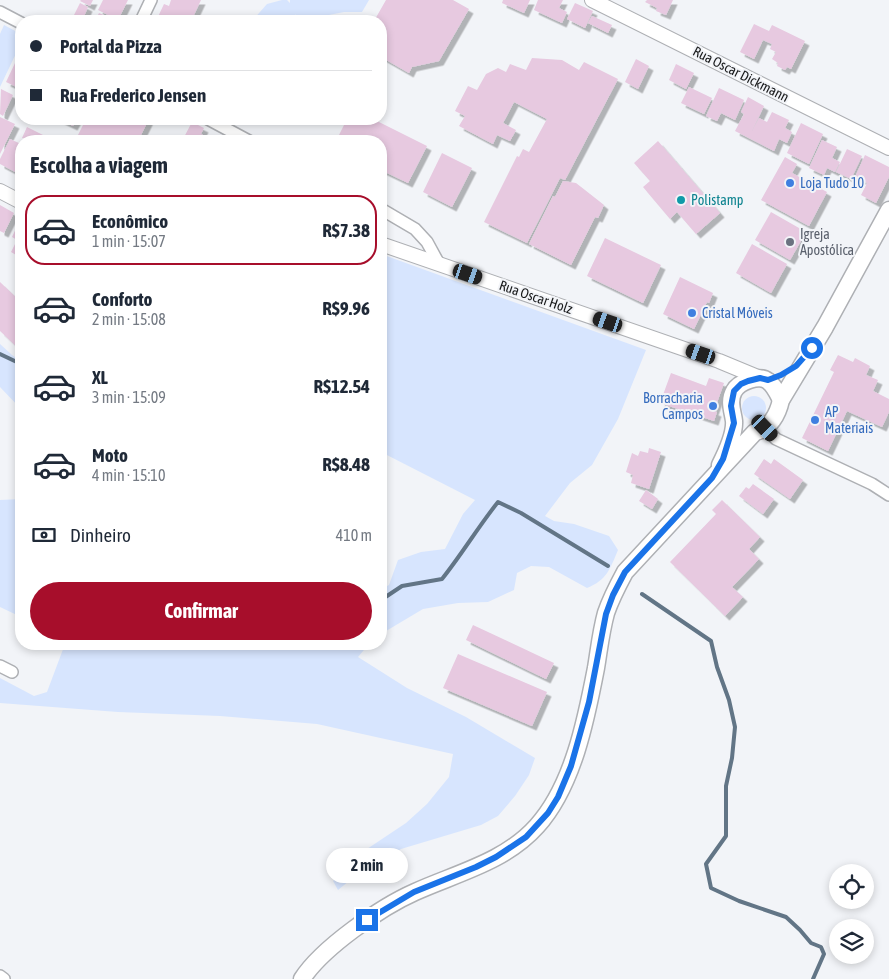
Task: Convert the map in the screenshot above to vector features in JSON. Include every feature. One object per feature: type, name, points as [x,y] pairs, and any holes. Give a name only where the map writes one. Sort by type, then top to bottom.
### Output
[{"type":"main road","points":[[302,979],[331,948],[352,930],[414,892],[476,867],[510,849],[536,827],[548,813],[558,797],[571,766],[589,702],[606,614],[625,572],[712,478],[760,430],[775,418],[781,400],[889,210]]},
{"type":"main road","points":[[712,478],[723,459],[734,423],[731,406],[734,391],[741,384],[781,375],[796,366],[812,348]]},
{"type":"main road","points":[[764,379],[781,400]]},
{"type":"main road","points":[[734,423],[741,428],[760,430]]},
{"type":"street","points":[[144,15],[151,0]]},
{"type":"street","name":"Rua Oscar Dickmann","points":[[592,0],[889,148]]},
{"type":"street","points":[[0,12],[15,20]]},
{"type":"street","points":[[219,125],[239,135]]},
{"type":"street","points":[[0,191],[15,199]]},
{"type":"street","points":[[387,213],[415,230],[427,242],[439,264]]},
{"type":"street","name":"Rua Oscar Holz","points":[[387,246],[719,361],[764,379]]},
{"type":"street","points":[[719,361],[734,377],[734,391]]},
{"type":"street","points":[[760,430],[872,484],[889,495]]},
{"type":"street","points":[[0,666],[12,672]]},
{"type":"street","points":[[0,976],[4,979]]},
{"type":"shaded area","points":[[282,0],[287,0],[290,3],[290,0],[369,0],[362,12],[344,12],[329,15],[257,15],[267,4]]},
{"type":"shaded area","points":[[4,25],[15,31],[15,56],[0,87],[0,34]]},
{"type":"shaded area","points":[[387,256],[646,350],[618,419],[592,465],[570,483],[545,516],[554,521],[574,524],[609,536],[618,550],[607,573],[594,585],[587,588],[549,567],[531,566],[517,573],[514,590],[488,602],[458,603],[423,609],[387,630],[387,586],[398,560],[421,552],[445,549],[463,514],[475,500],[387,455]]},
{"type":"shaded area","points":[[0,344],[15,357],[15,403],[0,387]]},
{"type":"shaded area","points":[[754,396],[759,397],[765,403],[765,413],[759,419],[754,420],[749,419],[743,413],[742,408],[743,403],[749,397]]},
{"type":"shaded area","points":[[15,499],[15,614],[0,607],[0,500]]},
{"type":"shaded area","points":[[63,650],[364,650],[358,657],[407,688],[466,717],[535,758],[529,775],[498,816],[481,825],[401,849],[349,881],[338,890],[333,881],[364,851],[406,823],[427,804],[449,777],[453,754],[317,724],[220,716],[118,712],[0,703],[0,678],[34,696],[47,692]]},
{"type":"building","points":[[81,0],[93,0],[90,6]]},
{"type":"building","points":[[103,0],[128,0],[120,15],[108,15],[98,10]]},
{"type":"building","points":[[171,0],[201,0],[194,15],[159,15],[164,4],[169,6]]},
{"type":"building","points":[[386,0],[453,0],[469,9],[439,61],[412,67],[409,73],[387,60],[387,15],[377,15]]},
{"type":"building","points":[[503,0],[530,0],[524,13],[502,3]]},
{"type":"building","points":[[538,0],[563,0],[559,8],[567,12],[562,23],[534,10]]},
{"type":"building","points":[[647,0],[673,0],[666,15],[656,11],[657,8],[645,2]]},
{"type":"building","points":[[80,3],[88,7],[85,15],[74,15]]},
{"type":"building","points":[[575,3],[593,11],[585,28],[567,19]]},
{"type":"building","points":[[592,16],[612,25],[608,33],[588,23]]},
{"type":"building","points":[[754,24],[769,31],[772,25],[805,41],[791,69],[787,67],[785,70],[777,66],[778,63],[772,59],[776,52],[770,49],[772,44],[763,40],[754,59],[740,52]]},
{"type":"building","points":[[532,58],[562,60],[579,70],[584,62],[618,79],[565,180],[560,178],[527,243],[484,222],[517,156],[519,157],[523,149],[529,152],[547,119],[514,102],[503,123],[516,130],[510,141],[497,135],[493,144],[459,126],[465,116],[455,111],[468,86],[477,90],[486,74],[498,68],[506,72],[510,64],[526,70]]},
{"type":"building","points":[[636,59],[649,66],[638,89],[625,82]]},
{"type":"building","points":[[15,63],[15,86],[6,82]]},
{"type":"building","points":[[676,64],[694,73],[686,89],[669,80]]},
{"type":"building","points":[[689,87],[712,98],[704,114],[681,103]]},
{"type":"building","points":[[719,88],[744,100],[735,120],[721,113],[717,121],[706,116]]},
{"type":"building","points":[[1,89],[13,95],[3,116],[0,114]]},
{"type":"building","points":[[748,97],[764,106],[752,131],[759,118],[767,122],[772,112],[789,120],[785,128],[792,132],[787,143],[779,139],[774,151],[735,131],[744,114],[741,112]]},
{"type":"building","points":[[0,117],[15,124],[0,154]]},
{"type":"building","points":[[801,123],[823,134],[809,164],[787,153]]},
{"type":"building","points":[[83,125],[146,125],[141,135],[78,135]]},
{"type":"building","points":[[190,125],[198,125],[204,128],[201,134],[203,135],[185,135]]},
{"type":"building","points":[[344,125],[385,125],[427,146],[408,183],[387,173],[387,135],[339,135]]},
{"type":"building","points":[[27,127],[43,135],[23,135]]},
{"type":"building","points":[[10,139],[15,141],[15,172],[0,164],[0,159]]},
{"type":"building","points":[[822,140],[837,147],[832,158],[840,162],[835,172],[827,168],[824,175],[809,168]]},
{"type":"building","name":"Polistamp","points":[[658,141],[720,213],[696,234],[677,212],[670,219],[643,187],[650,181],[634,163]]},
{"type":"building","points":[[847,149],[862,156],[851,179],[836,172]]},
{"type":"building","points":[[442,153],[472,168],[452,207],[423,192]]},
{"type":"building","points":[[865,155],[889,167],[889,177],[876,203],[861,195],[867,183],[855,177]]},
{"type":"building","name":"Loja Tudo 10","points":[[785,157],[797,164],[792,173],[827,192],[809,226],[761,200]]},
{"type":"building","points":[[563,181],[576,183],[604,205],[598,218],[595,217],[571,265],[529,244],[553,196],[555,197]]},
{"type":"building","points":[[0,205],[14,213],[4,233],[0,231]]},
{"type":"building","points":[[771,212],[806,232],[790,260],[755,240]]},
{"type":"building","points":[[605,238],[661,265],[643,303],[587,276]]},
{"type":"building","points":[[15,244],[15,254],[11,252]]},
{"type":"building","points":[[752,244],[787,264],[771,293],[736,273]]},
{"type":"building","points":[[680,277],[713,293],[694,329],[663,314]]},
{"type":"building","points":[[0,282],[15,296],[15,345],[0,331]]},
{"type":"building","points":[[838,355],[853,362],[855,358],[870,366],[866,375],[878,380],[873,391],[889,399],[889,412],[882,427],[847,411],[828,451],[802,438],[834,372],[830,370]]},
{"type":"building","points":[[671,373],[706,386],[709,378],[724,383],[714,411],[717,412],[714,421],[660,403]]},
{"type":"building","points":[[649,448],[661,452],[649,489],[631,483],[633,475],[626,472],[632,453],[638,456],[640,451],[648,453]]},
{"type":"building","points":[[764,459],[771,464],[774,459],[803,480],[790,499],[754,474]]},
{"type":"building","points":[[753,484],[774,499],[763,514],[739,496],[746,487],[749,489]]},
{"type":"building","points":[[646,490],[658,499],[652,509],[639,501]]},
{"type":"building","points":[[722,500],[760,537],[749,549],[759,559],[732,587],[743,597],[725,616],[670,562],[716,514],[712,510]]},
{"type":"building","points":[[473,625],[554,663],[546,679],[466,640]]},
{"type":"building","points":[[458,654],[547,692],[532,726],[443,688]]},
{"type":"waterway","points":[[0,354],[15,361]]},
{"type":"waterway","points":[[387,596],[402,586],[442,579],[498,502],[521,513],[608,566]]},
{"type":"waterway","points":[[642,594],[711,641],[717,667],[729,700],[735,727],[732,758],[726,786],[726,836],[706,864],[711,888],[739,901],[786,917],[811,943],[821,947],[824,954],[813,979]]},
{"type":"place","name":"Loja Tudo 10","points":[[790,183]]},
{"type":"place","name":"Polistamp","points":[[681,200]]},
{"type":"place","name":"Igreja Apostólica","points":[[790,242]]},
{"type":"place","name":"Cristal Móveis","points":[[692,313]]},
{"type":"place","name":"Borracharia Campos","points":[[713,406]]},
{"type":"place","name":"AP Materiais","points":[[815,420]]},
{"type":"route","points":[[367,920],[414,892],[496,857],[526,837],[548,813],[558,797],[571,766],[589,702],[606,614],[625,572],[712,478],[723,459],[729,443],[734,423],[731,406],[734,391],[741,384],[748,381],[760,378],[768,380],[781,375],[796,366],[812,348]]}]
